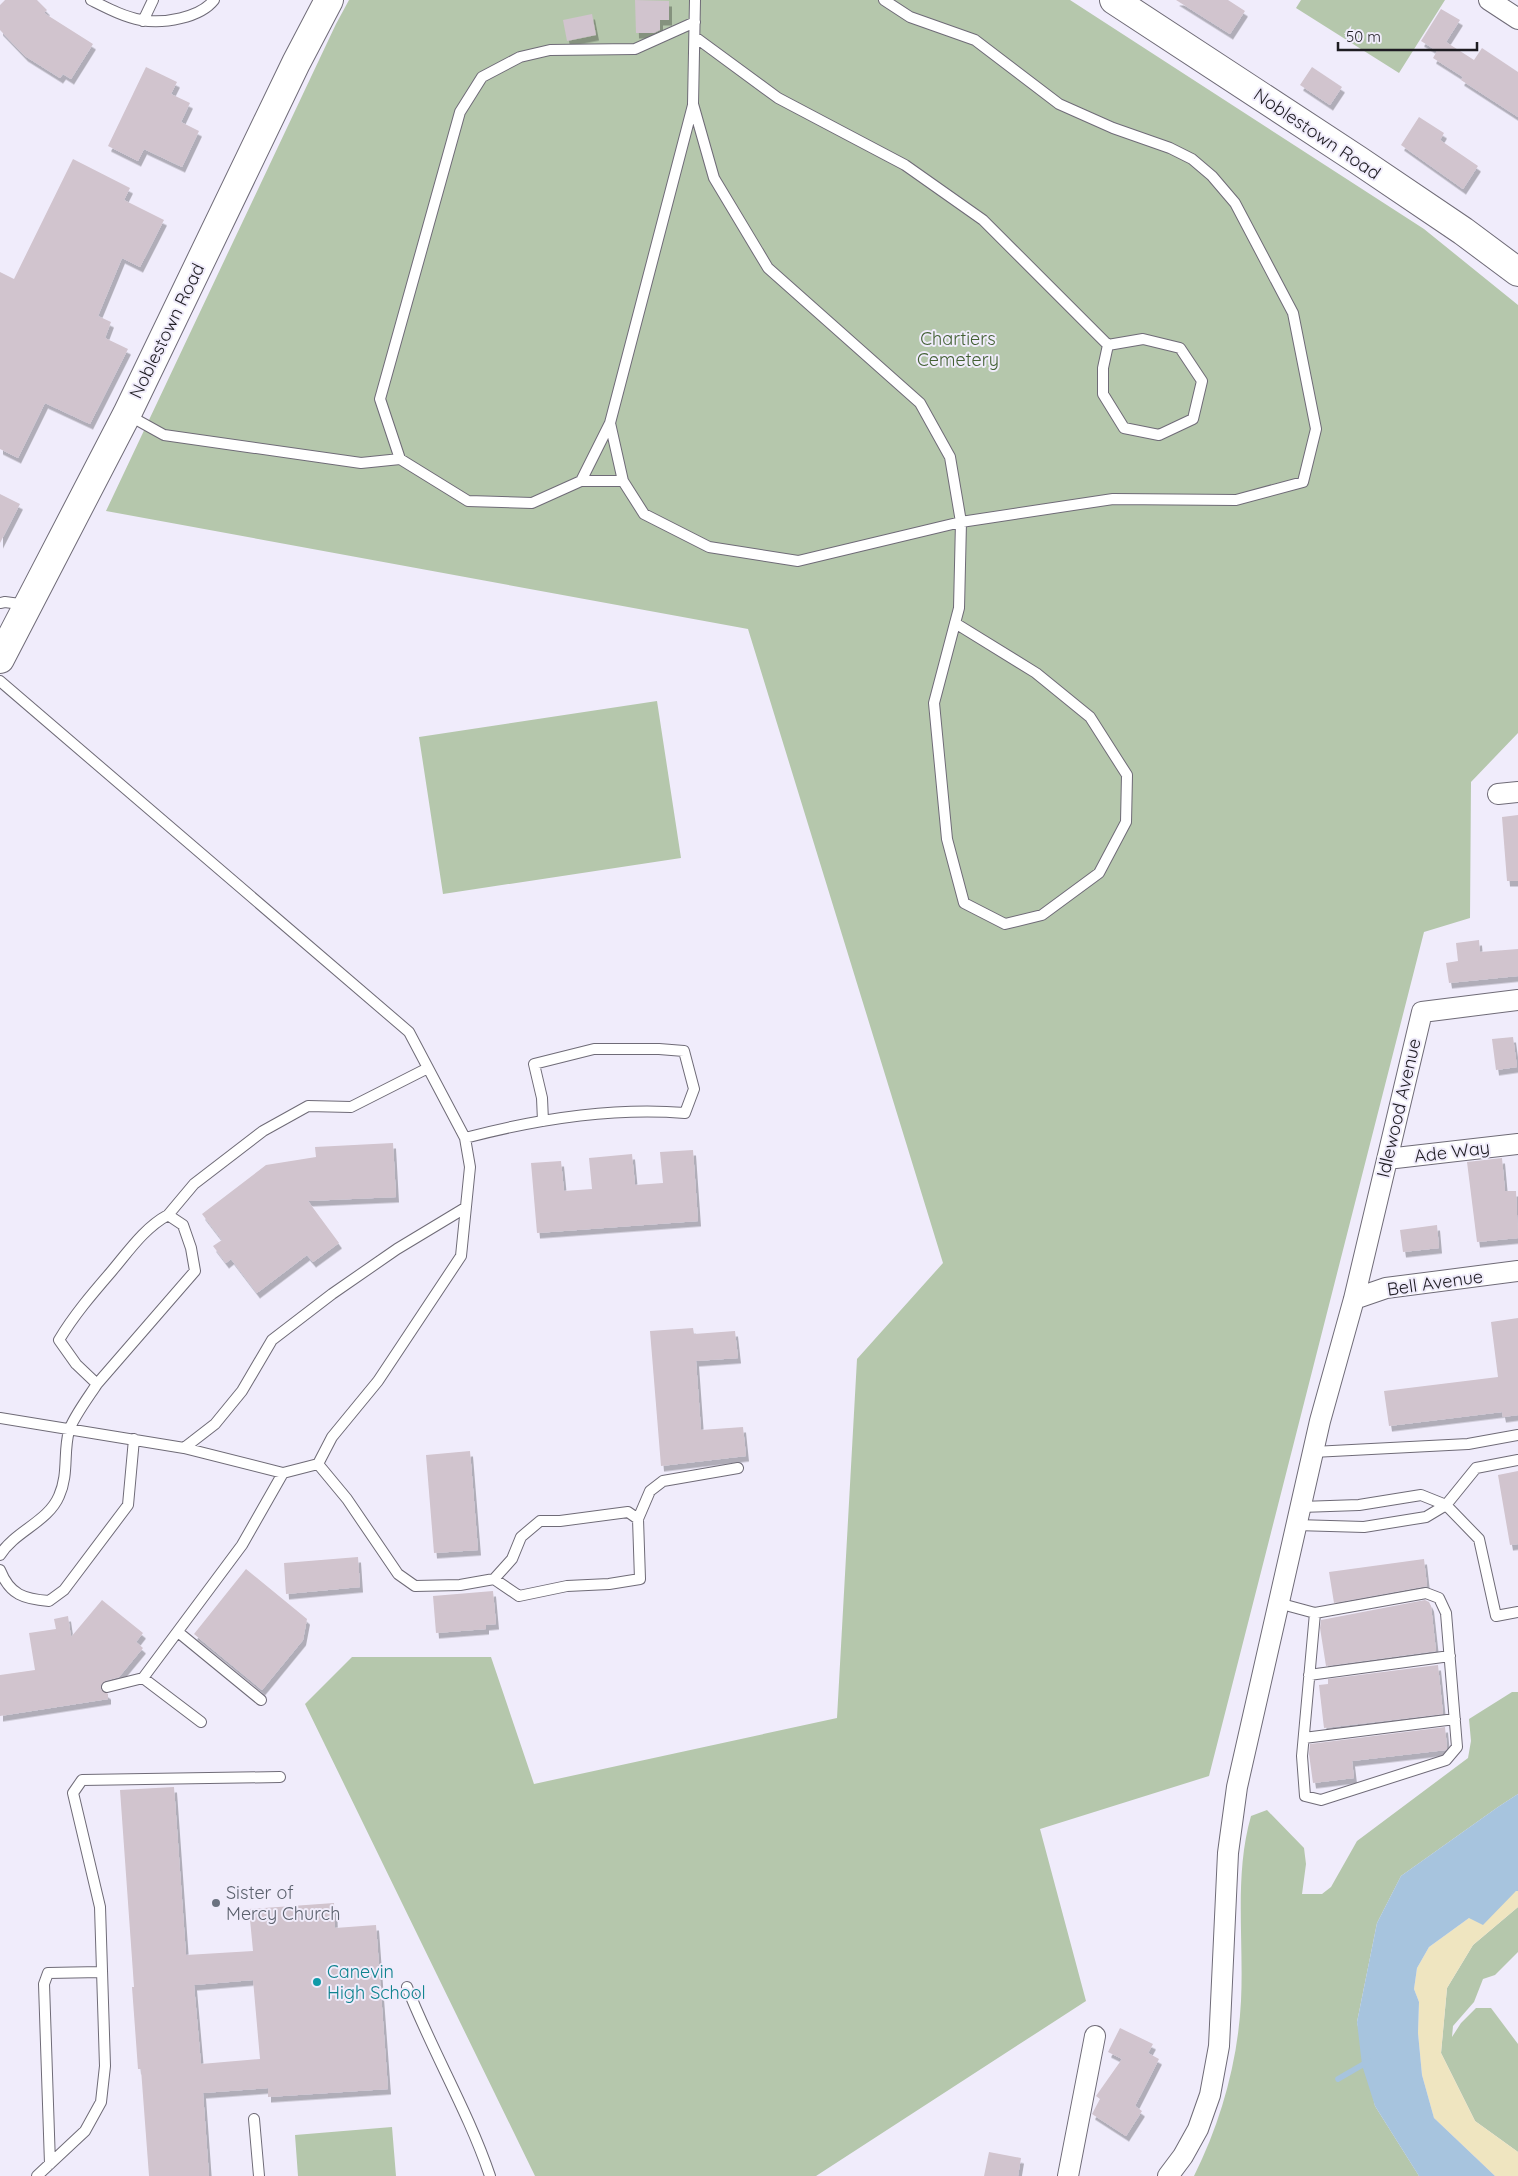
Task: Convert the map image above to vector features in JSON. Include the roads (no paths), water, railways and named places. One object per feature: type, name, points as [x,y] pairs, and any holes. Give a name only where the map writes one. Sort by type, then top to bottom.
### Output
[{"type":"main road","name":"Noblestown Road","points":[[0,659],[127,414],[296,63],[329,0]]},
{"type":"main road","name":"Noblestown Road","points":[[1114,0],[1358,160],[1518,272]]},
{"type":"street","points":[[1489,0],[1518,19]]},
{"type":"street","points":[[1498,794],[1518,792]]},
{"type":"street","name":"Idlewood Avenue","points":[[1168,2176],[1183,2156],[1198,2129],[1210,2095],[1219,2046],[1228,1854],[1236,1787],[1313,1452],[1354,1299],[1422,1012],[1518,1000]]},
{"type":"street","name":"Ade Way","points":[[1387,1159],[1518,1144]]},
{"type":"street","name":"Bell Avenue","points":[[1354,1299],[1386,1288],[1518,1271]]},
{"type":"street","points":[[1068,2176],[1095,2036]]},
{"type":"lane","points":[[91,0],[114,11],[143,21],[169,20],[192,16],[214,0]]},
{"type":"lane","points":[[143,21],[153,0]]},
{"type":"lane","points":[[581,481],[610,423],[693,104],[696,0]]},
{"type":"lane","points":[[610,423],[623,481],[644,514],[709,547],[798,561],[961,522],[1113,499],[1236,500],[1303,482],[1316,429],[1293,313],[1235,204],[1212,176],[1192,159],[1170,148],[1113,128],[1059,104],[974,40],[910,17],[884,0]]},
{"type":"lane","points":[[400,459],[380,399],[460,112],[482,77],[520,56],[550,50],[635,49],[695,22]]},
{"type":"lane","points":[[694,37],[778,98],[905,165],[982,220],[1108,345]]},
{"type":"lane","points":[[693,104],[714,178],[768,268],[920,404],[950,457],[961,522],[959,608],[955,623],[934,703],[947,839],[964,903],[1005,924],[1042,915],[1099,873],[1126,822],[1127,775],[1090,716],[1036,673],[955,623]]},
{"type":"lane","points":[[1143,339],[1180,348],[1202,381],[1193,420],[1159,435],[1124,428],[1103,394],[1103,368],[1108,345],[1143,339]]},
{"type":"lane","points":[[127,414],[164,435],[361,463],[400,459],[468,501],[532,503],[581,481],[623,481]]},
{"type":"lane","points":[[0,603],[28,605]]},
{"type":"lane","points":[[0,681],[409,1032],[465,1138],[470,1167],[461,1256],[378,1380],[332,1437],[318,1464],[283,1473],[184,1448],[0,1418]]},
{"type":"lane","points":[[465,1138],[515,1125],[586,1115],[648,1110],[685,1113],[694,1090],[684,1051],[594,1049],[534,1064],[542,1098],[543,1121]]},
{"type":"lane","points":[[97,1384],[76,1364],[59,1340],[70,1321],[134,1245],[155,1222],[168,1215],[194,1184],[263,1131],[308,1106],[351,1107],[428,1068]]},
{"type":"lane","points":[[184,1448],[215,1424],[242,1391],[272,1340],[332,1294],[397,1249],[465,1208]]},
{"type":"lane","points":[[0,1556],[7,1544],[50,1511],[59,1497],[65,1477],[69,1429],[97,1384],[195,1271],[191,1248],[183,1225],[168,1215]]},
{"type":"lane","points":[[1313,1452],[1468,1444],[1518,1435]]},
{"type":"lane","points":[[0,1570],[4,1581],[18,1595],[49,1601],[64,1590],[128,1504],[134,1439]]},
{"type":"lane","points":[[1298,1516],[1364,1527],[1426,1517],[1446,1506],[1476,1468],[1518,1460]]},
{"type":"lane","points":[[318,1464],[347,1499],[398,1574],[415,1586],[460,1586],[494,1579],[512,1559],[521,1537],[540,1521],[560,1521],[628,1512],[638,1519]]},
{"type":"lane","points":[[494,1579],[519,1596],[567,1586],[609,1584],[640,1579],[638,1519],[650,1490],[663,1481],[738,1468]]},
{"type":"lane","points":[[106,1686],[143,1678],[242,1545],[283,1473]]},
{"type":"lane","points":[[1298,1516],[1421,1495],[1446,1506],[1479,1539],[1496,1616],[1518,1612]]},
{"type":"lane","points":[[1278,1603],[1315,1613],[1426,1593],[1438,1598],[1446,1613],[1457,1747],[1446,1760],[1321,1800],[1305,1796],[1302,1756],[1315,1613]]},
{"type":"lane","points":[[178,1632],[262,1700]]},
{"type":"lane","points":[[1309,1675],[1450,1656]]},
{"type":"lane","points":[[143,1678],[201,1722]]},
{"type":"lane","points":[[1304,1738],[1455,1719]]},
{"type":"lane","points":[[37,2176],[84,2131],[101,2102],[105,2066],[100,1907],[73,1793],[82,1780],[280,1777]]},
{"type":"lane","points":[[50,2164],[44,1984],[48,1973],[101,1972]]},
{"type":"lane","points":[[408,1987],[424,2029],[478,2142],[490,2176]]},
{"type":"lane","points":[[254,2119],[259,2176]]},
{"type":"water","points":[[1518,1794],[1518,1891],[1483,1925],[1469,1918],[1429,1947],[1417,1968],[1414,1989],[1419,2002],[1418,2033],[1422,2075],[1434,2118],[1495,2176],[1419,2176],[1375,2106],[1362,2065],[1357,2022],[1377,1923],[1401,1876]]},
{"type":"waterway","points":[[1338,2079],[1369,2061]]},
{"type":"place","name":"Sister of Mercy Church","points":[[216,1903]]},
{"type":"place","name":"Canevin High School","points":[[317,1982]]},
{"type":"park label","name":"Chartiers Cemetery","points":[[958,349]]}]
